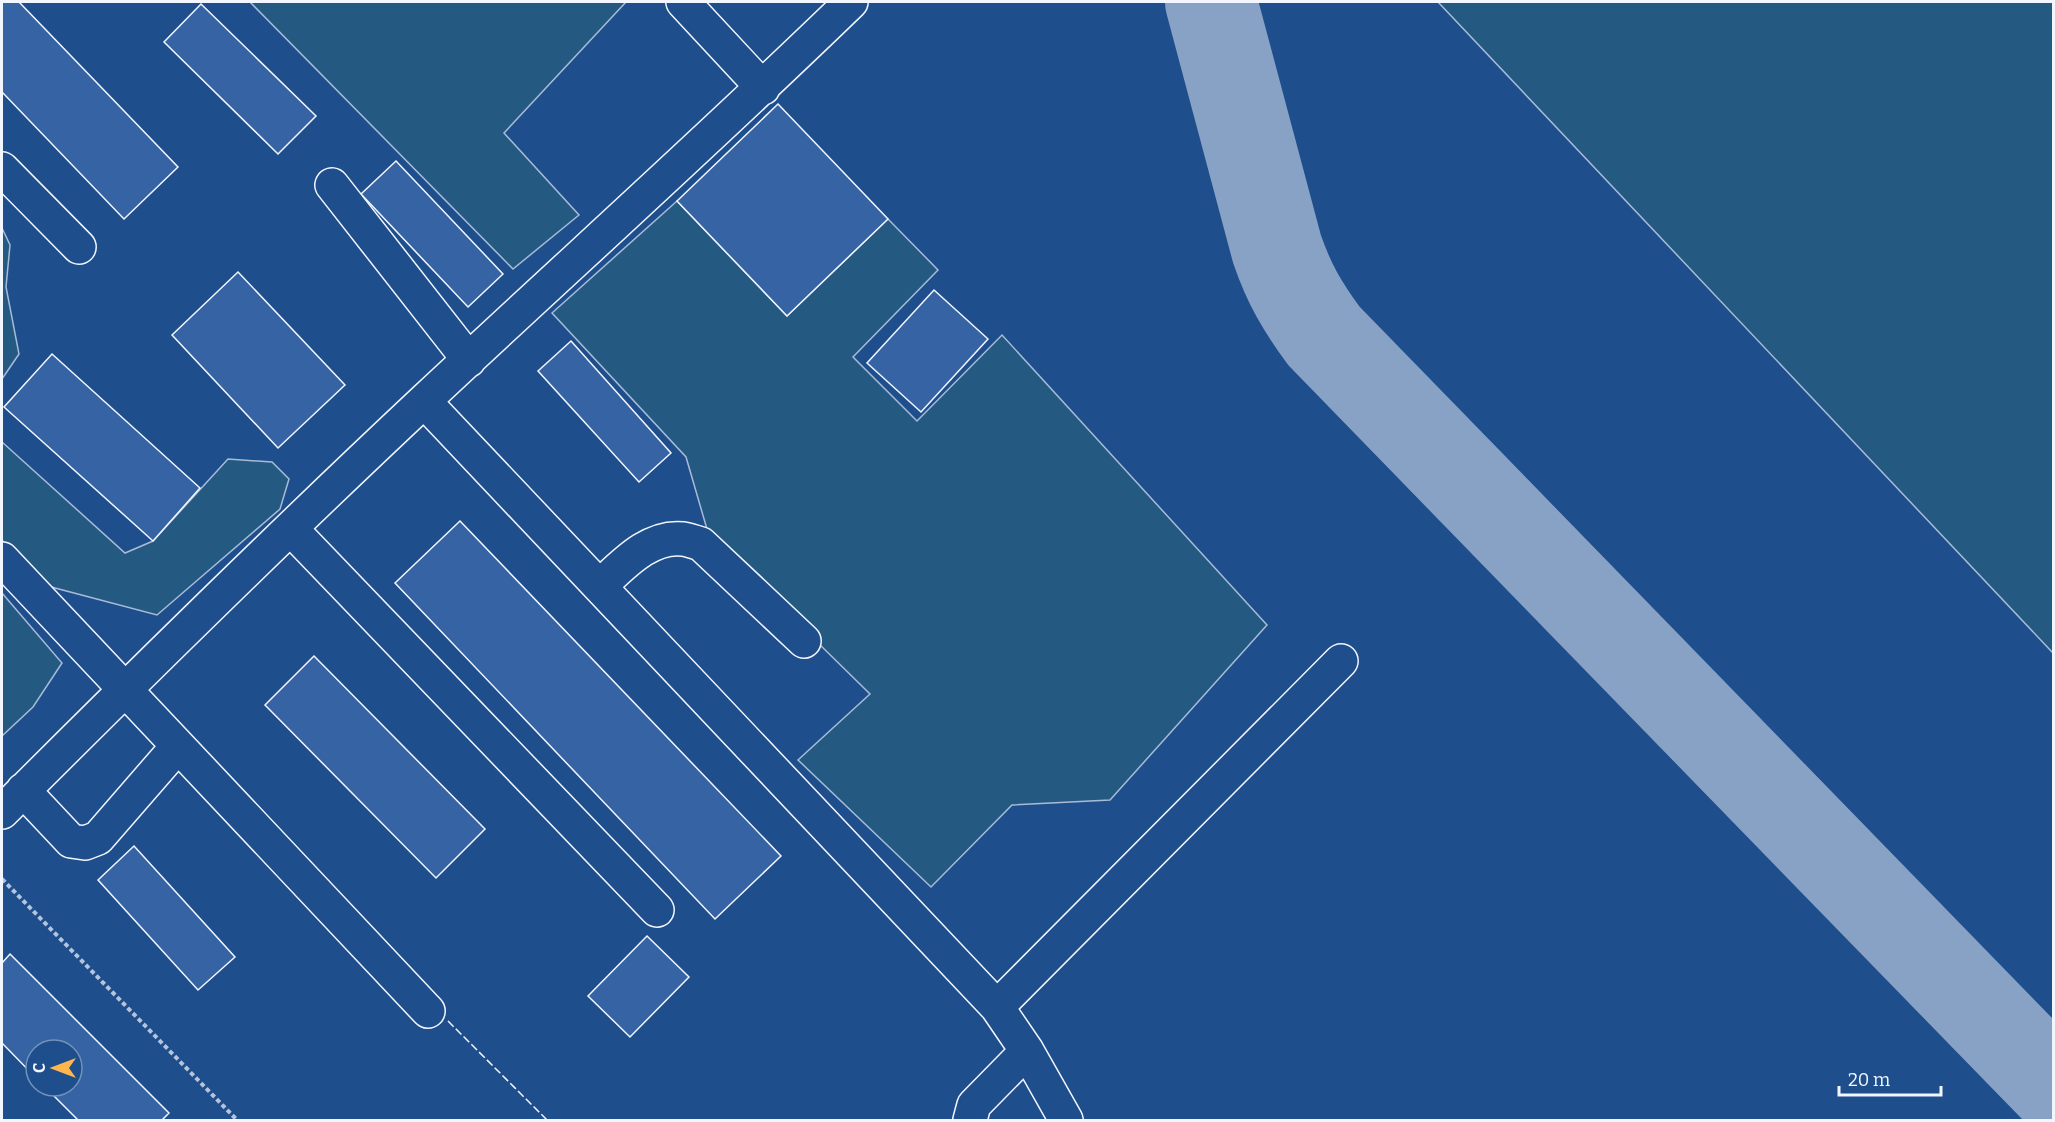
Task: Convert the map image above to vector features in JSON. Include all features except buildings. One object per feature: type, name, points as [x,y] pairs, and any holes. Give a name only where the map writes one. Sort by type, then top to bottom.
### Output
[{"type":"lane","points":[[683,2],[763,88]]},
{"type":"lane","points":[[177,747],[98,838],[85,843],[71,841],[12,801],[424,401],[763,88],[851,2]]},
{"type":"lane","points":[[2,169],[79,247]]},
{"type":"lane","points":[[332,185],[469,360]]},
{"type":"lane","points":[[424,401],[997,1007],[1027,1051],[1065,1120]]},
{"type":"lane","points":[[291,529],[657,910]]},
{"type":"lane","points":[[600,586],[637,553],[661,541],[682,539],[701,544],[804,641]]},
{"type":"lane","points":[[2,559],[428,1011]]},
{"type":"lane","points":[[997,1007],[1341,661]]},
{"type":"lane","points":[[970,1120],[974,1105],[1027,1051]]},
{"type":"path","points":[[2,879],[237,1120]]},
{"type":"shaded area","points":[[250,2],[626,2],[504,133],[579,215],[513,269]]},
{"type":"shaded area","points":[[1438,2],[2053,2],[2053,653]]},
{"type":"shaded area","points":[[677,201],[787,316],[888,219],[938,270],[853,357],[917,421],[1002,335],[1267,625],[1110,800],[1012,805],[931,887],[798,760],[870,694],[709,536],[686,457],[552,313]]},
{"type":"shaded area","points":[[2,228],[10,245],[6,287],[19,354],[2,379]]},
{"type":"shaded area","points":[[2,442],[125,553],[153,541],[228,459],[272,462],[289,479],[280,509],[157,615],[40,584],[2,540]]},
{"type":"shaded area","points":[[2,593],[62,663],[33,707],[2,736]]},
{"type":"taxiway","points":[[1211,2],[1277,249],[1297,294],[1324,336],[2054,1086]]},
{"type":"fence","points":[[448,1021],[547,1120]]}]
